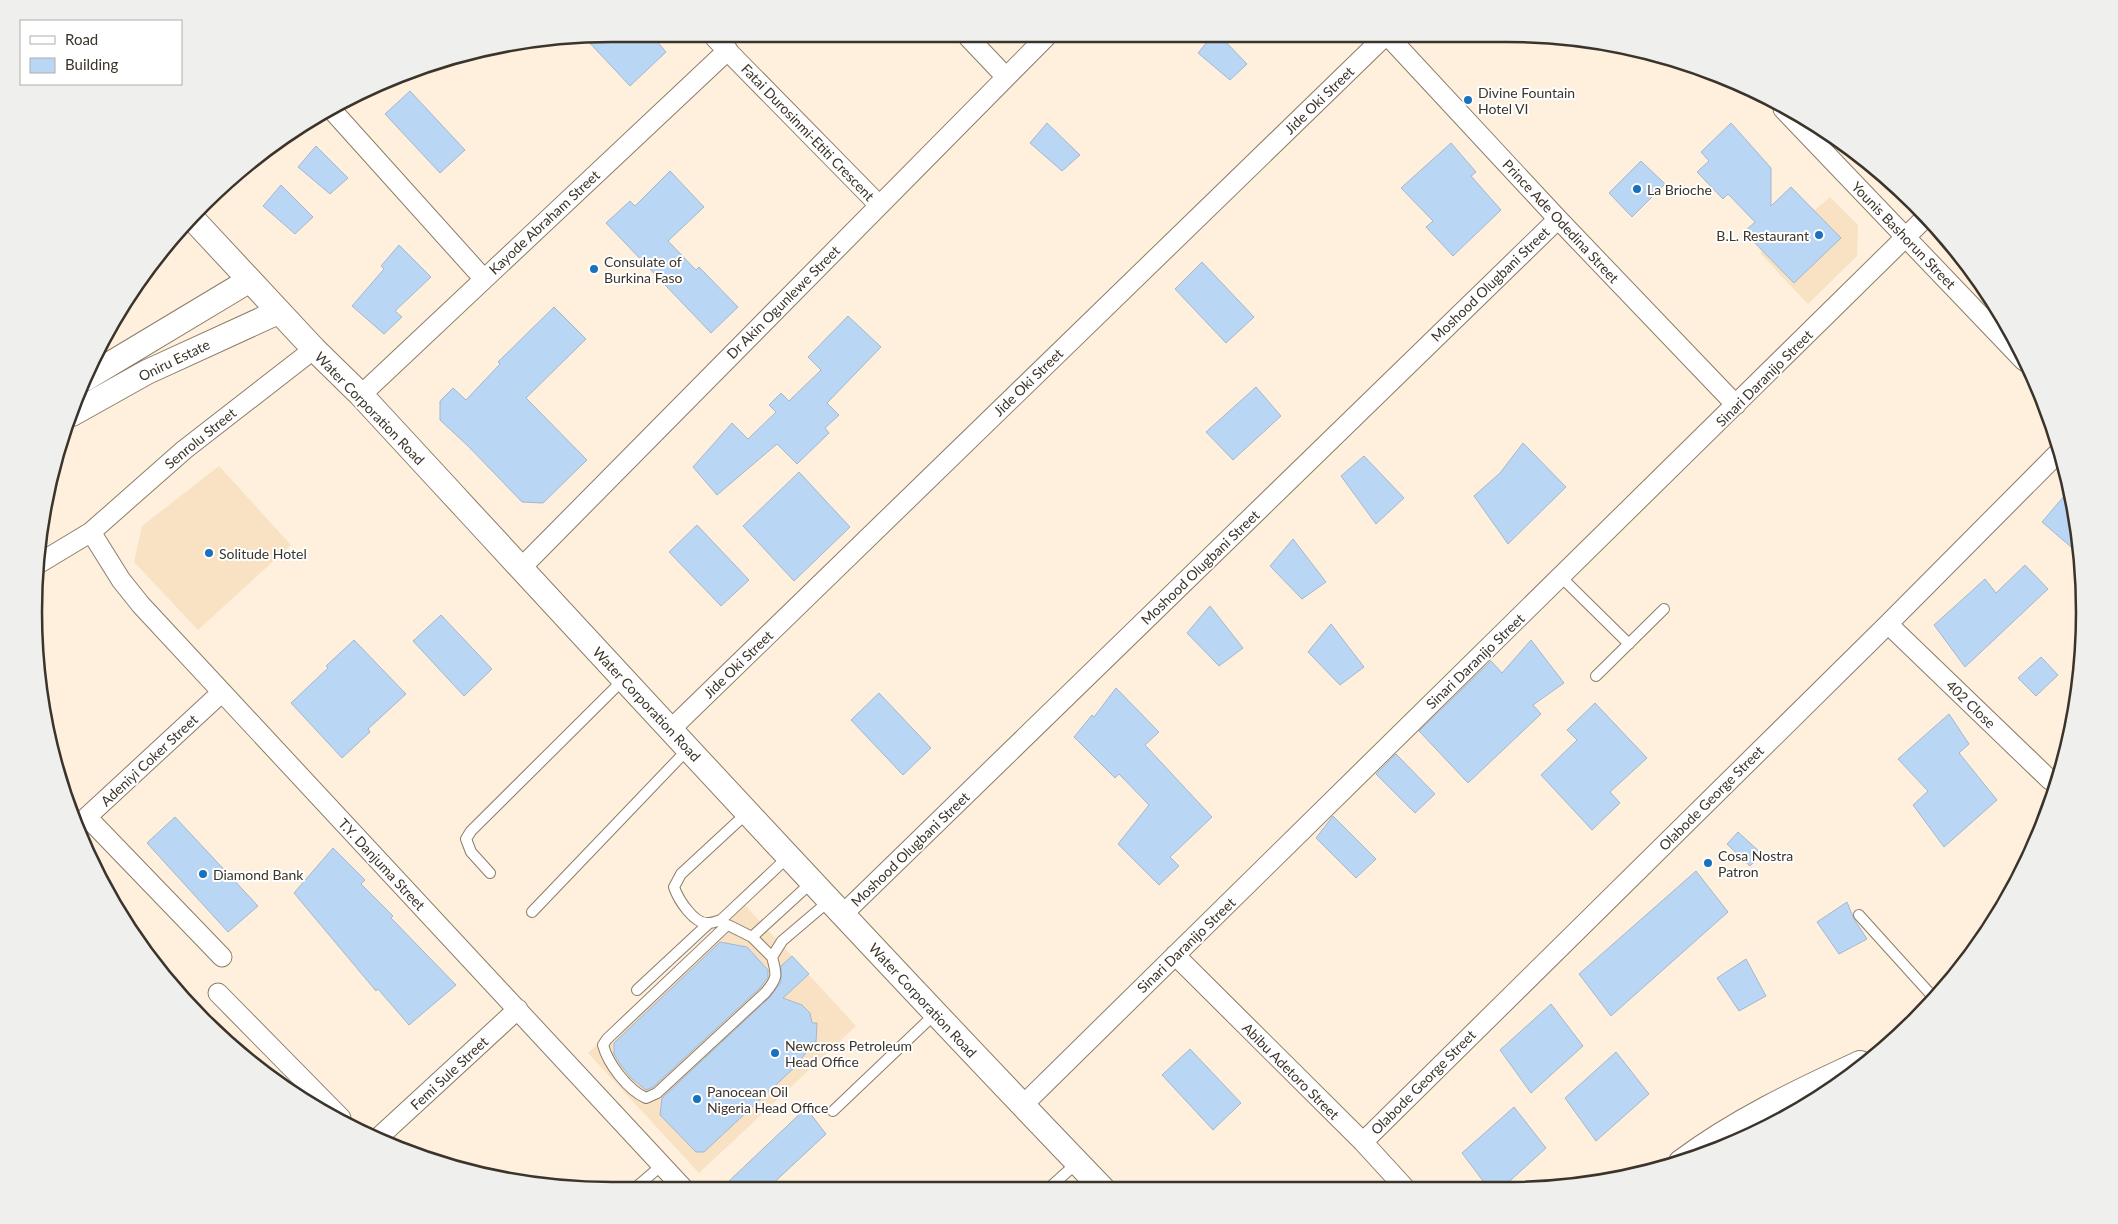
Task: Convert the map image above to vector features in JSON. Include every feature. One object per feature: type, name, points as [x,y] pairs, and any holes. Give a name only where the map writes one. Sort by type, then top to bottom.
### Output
[{"type":"street","points":[[973,42],[1006,76]]},
{"type":"street","name":"Dr Akin Ogunlewe Street","points":[[521,568],[1041,42]]},
{"type":"street","name":"Jide Oki Street","points":[[671,729],[1381,42]]},
{"type":"street","name":"Prince Ade Odedina Street","points":[[1393,42],[1736,405]]},
{"type":"street","name":"Fatai Durosinmi-Etiti Crescent","points":[[722,44],[879,205]]},
{"type":"street","name":"Kayode Abraham Street","points":[[361,395],[722,44]]},
{"type":"street","points":[[336,114],[483,278]]},
{"type":"street","name":"Younis Bashorun Street","points":[[1795,121],[2009,345]]},
{"type":"street","name":"Moshood Olugbani Street","points":[[836,908],[1558,219]]},
{"type":"street","name":"Sinari Daranijo Street","points":[[1023,1105],[1921,222]]},
{"type":"street","name":"Water Corporation Road","points":[[197,223],[278,312],[361,395],[788,857],[1097,1182]]},
{"type":"street","name":"Oniru Estate","points":[[95,373],[250,280]]},
{"type":"street","name":"Oniru Estate","points":[[80,409],[147,372],[278,312]]},
{"type":"street","name":"Senrolu Street","points":[[45,560],[91,532],[184,450],[314,349]]},
{"type":"street","name":"Olabode George Street","points":[[1362,1142],[1888,624],[2054,457]]},
{"type":"street","name":"T.Y. Danjuma Street","points":[[91,532],[120,580],[221,693],[678,1182]]},
{"type":"street","name":"402 Close","points":[[1888,624],[2050,780]]},
{"type":"street","name":"Adeniyi Coker Street","points":[[83,821],[221,693]]},
{"type":"street","points":[[84,825],[222,957]]},
{"type":"street","name":"Abibu Adetoro Street","points":[[1175,955],[1399,1182]]},
{"type":"street","points":[[218,993],[332,1108]]},
{"type":"street","name":"Femi Sule Street","points":[[382,1133],[518,1009]]},
{"type":"street","points":[[1702,1146],[1756,1113],[1843,1071]]},
{"type":"lane","points":[[1560,577],[1629,644]]},
{"type":"lane","points":[[1596,676],[1664,609]]},
{"type":"lane","points":[[490,873],[471,852],[466,839],[471,831],[624,679]]},
{"type":"lane","points":[[532,912],[689,748]]},
{"type":"lane","points":[[708,924],[698,921],[678,898],[674,887],[681,874],[748,812]]},
{"type":"lane","points":[[637,990],[708,924],[721,920],[788,857]]},
{"type":"lane","points":[[752,937],[812,882]]},
{"type":"lane","points":[[772,957],[782,941],[836,908]]},
{"type":"lane","points":[[1859,915],[1929,993]]},
{"type":"lane","points":[[728,925],[732,925],[752,937],[772,957],[776,972],[775,981],[765,993],[657,1093],[646,1098],[636,1094],[606,1059],[603,1046],[607,1039],[728,925]]},
{"type":"lane","points":[[834,1111],[936,1014]]},
{"type":"lane","points":[[1056,1182],[1078,1162]]},
{"type":"lane","points":[[642,1182],[662,1165]]},
{"type":"shaded area","points":[[1830,197],[1858,225],[1857,256],[1808,304],[1760,253],[1810,206],[1815,210]]},
{"type":"shaded area","name":"Solitude Hotel","points":[[219,466],[291,545],[198,630],[134,562],[142,526]]},
{"type":"shaded area","points":[[745,905],[856,1026],[699,1173],[588,1053]]},
{"type":"building","points":[[657,42],[666,52],[630,86],[590,43]]},
{"type":"building","points":[[1207,42],[1226,42],[1247,64],[1230,80],[1198,53]]},
{"type":"building","points":[[410,91],[465,150],[440,173],[385,114]]},
{"type":"building","points":[[1047,123],[1080,155],[1062,171],[1030,143]]},
{"type":"building","points":[[1731,123],[1771,168],[1771,206],[1791,187],[1841,238],[1794,283],[1744,232],[1755,222],[1728,194],[1723,199],[1697,172],[1709,161],[1701,152]]},
{"type":"building","points":[[1451,143],[1476,172],[1471,176],[1501,210],[1453,256],[1426,227],[1433,221],[1401,188]]},
{"type":"building","points":[[316,146],[348,178],[330,194],[298,167]]},
{"type":"building","name":"La Brioche","points":[[1641,161],[1665,184],[1632,217],[1609,193]]},
{"type":"building","points":[[670,171],[704,207],[668,241],[696,270],[699,267],[738,307],[711,333],[606,223],[630,201],[635,206]]},
{"type":"building","points":[[281,185],[313,217],[295,234],[263,206]]},
{"type":"building","points":[[399,245],[431,277],[395,311],[402,317],[384,334],[352,306],[384,269],[381,266]]},
{"type":"building","points":[[1202,262],[1254,317],[1226,343],[1175,289]]},
{"type":"building","points":[[554,307],[586,339],[526,398],[587,460],[543,503],[522,502],[440,420],[440,401],[453,388],[466,400],[500,364],[498,362]]},
{"type":"building","points":[[848,316],[881,347],[827,403],[839,415],[825,428],[829,433],[797,464],[777,444],[717,495],[693,467],[732,423],[748,439],[776,412],[769,405],[781,393],[789,401],[821,370],[808,357]]},
{"type":"building","points":[[1256,387],[1281,416],[1233,460],[1206,432]]},
{"type":"building","points":[[1523,443],[1566,487],[1508,544],[1474,496],[1500,473]]},
{"type":"building","points":[[1364,456],[1404,498],[1376,524],[1341,476]]},
{"type":"building","points":[[799,472],[850,527],[794,581],[743,526]]},
{"type":"building","points":[[2064,496],[2072,548],[2042,522]]},
{"type":"building","points":[[697,525],[749,580],[721,606],[669,552]]},
{"type":"building","points":[[1293,539],[1326,582],[1302,599],[1270,566]]},
{"type":"building","points":[[2025,565],[2048,589],[1965,667],[1934,625],[1985,579],[1996,593]]},
{"type":"building","points":[[1210,606],[1243,648],[1219,666],[1187,633]]},
{"type":"building","points":[[441,615],[492,669],[464,696],[413,641]]},
{"type":"building","points":[[1331,624],[1364,667],[1340,685],[1308,652]]},
{"type":"building","points":[[354,640],[406,694],[368,729],[370,732],[342,758],[291,703]]},
{"type":"building","points":[[1531,640],[1564,683],[1533,705],[1541,714],[1468,783],[1419,731],[1491,661],[1502,673]]},
{"type":"building","points":[[2041,657],[2058,675],[2036,696],[2018,678]]},
{"type":"building","points":[[1116,688],[1159,732],[1145,745],[1212,817],[1170,857],[1179,866],[1159,885],[1118,844],[1149,805],[1119,774],[1115,778],[1074,737],[1092,715],[1094,717]]},
{"type":"building","points":[[879,693],[931,748],[903,775],[851,720]]},
{"type":"building","points":[[1595,703],[1647,758],[1610,792],[1620,803],[1592,830],[1541,775],[1577,740],[1567,730]]},
{"type":"building","points":[[1949,714],[1969,744],[1959,753],[1997,800],[1944,847],[1913,805],[1928,791],[1898,759]]},
{"type":"building","points":[[1396,754],[1435,794],[1415,813],[1376,774]]},
{"type":"building","points":[[1333,816],[1376,859],[1356,878],[1316,838]]},
{"type":"building","name":"Diamond Bank","points":[[175,817],[258,906],[228,932],[147,843]]},
{"type":"building","points":[[1738,832],[1762,854],[1750,866],[1727,844]]},
{"type":"building","points":[[333,848],[365,880],[361,884],[393,916],[391,918],[456,985],[409,1025],[378,989],[376,991],[294,893]]},
{"type":"building","points":[[1696,871],[1728,912],[1611,1016],[1579,974]]},
{"type":"building","points":[[1847,902],[1854,919],[1867,939],[1839,954],[1817,922]]},
{"type":"building","points":[[720,942],[747,947],[768,970],[768,977],[760,988],[653,1087],[646,1090],[631,1078],[620,1064],[614,1054],[614,1043]]},
{"type":"building","points":[[792,956],[809,974],[783,998],[802,1005],[810,1013],[812,1023],[817,1023],[816,1042],[811,1042],[795,1067],[704,1152],[696,1152],[660,1115],[662,1098],[770,997],[781,982],[781,966]]},
{"type":"building","points":[[1746,959],[1766,996],[1739,1011],[1717,978]]},
{"type":"building","points":[[1551,1004],[1583,1046],[1531,1093],[1500,1050]]},
{"type":"building","points":[[1190,1049],[1241,1103],[1213,1130],[1162,1075]]},
{"type":"building","points":[[1616,1052],[1649,1094],[1596,1141],[1565,1098]]},
{"type":"building","points":[[1514,1107],[1546,1148],[1509,1182],[1484,1182],[1462,1153]]},
{"type":"building","points":[[806,1108],[826,1134],[775,1182],[728,1182]]},
{"type":"place","name":"Divine Fountain Hotel VI","points":[[1468,100]]},
{"type":"place","name":"La Brioche","points":[[1637,189]]},
{"type":"place","name":"B.L. Restaurant","points":[[1819,235]]},
{"type":"place","name":"Consulate of Burkina Faso","points":[[594,269]]},
{"type":"place","name":"Solitude Hotel","points":[[209,553]]},
{"type":"place","name":"Cosa Nostra Patron","points":[[1708,863]]},
{"type":"place","name":"Diamond Bank","points":[[203,874]]},
{"type":"place","name":"Newcross Petroleum Head Office","points":[[775,1053]]},
{"type":"place","name":"Panocean Oil Nigeria Head Office","points":[[697,1099]]}]
